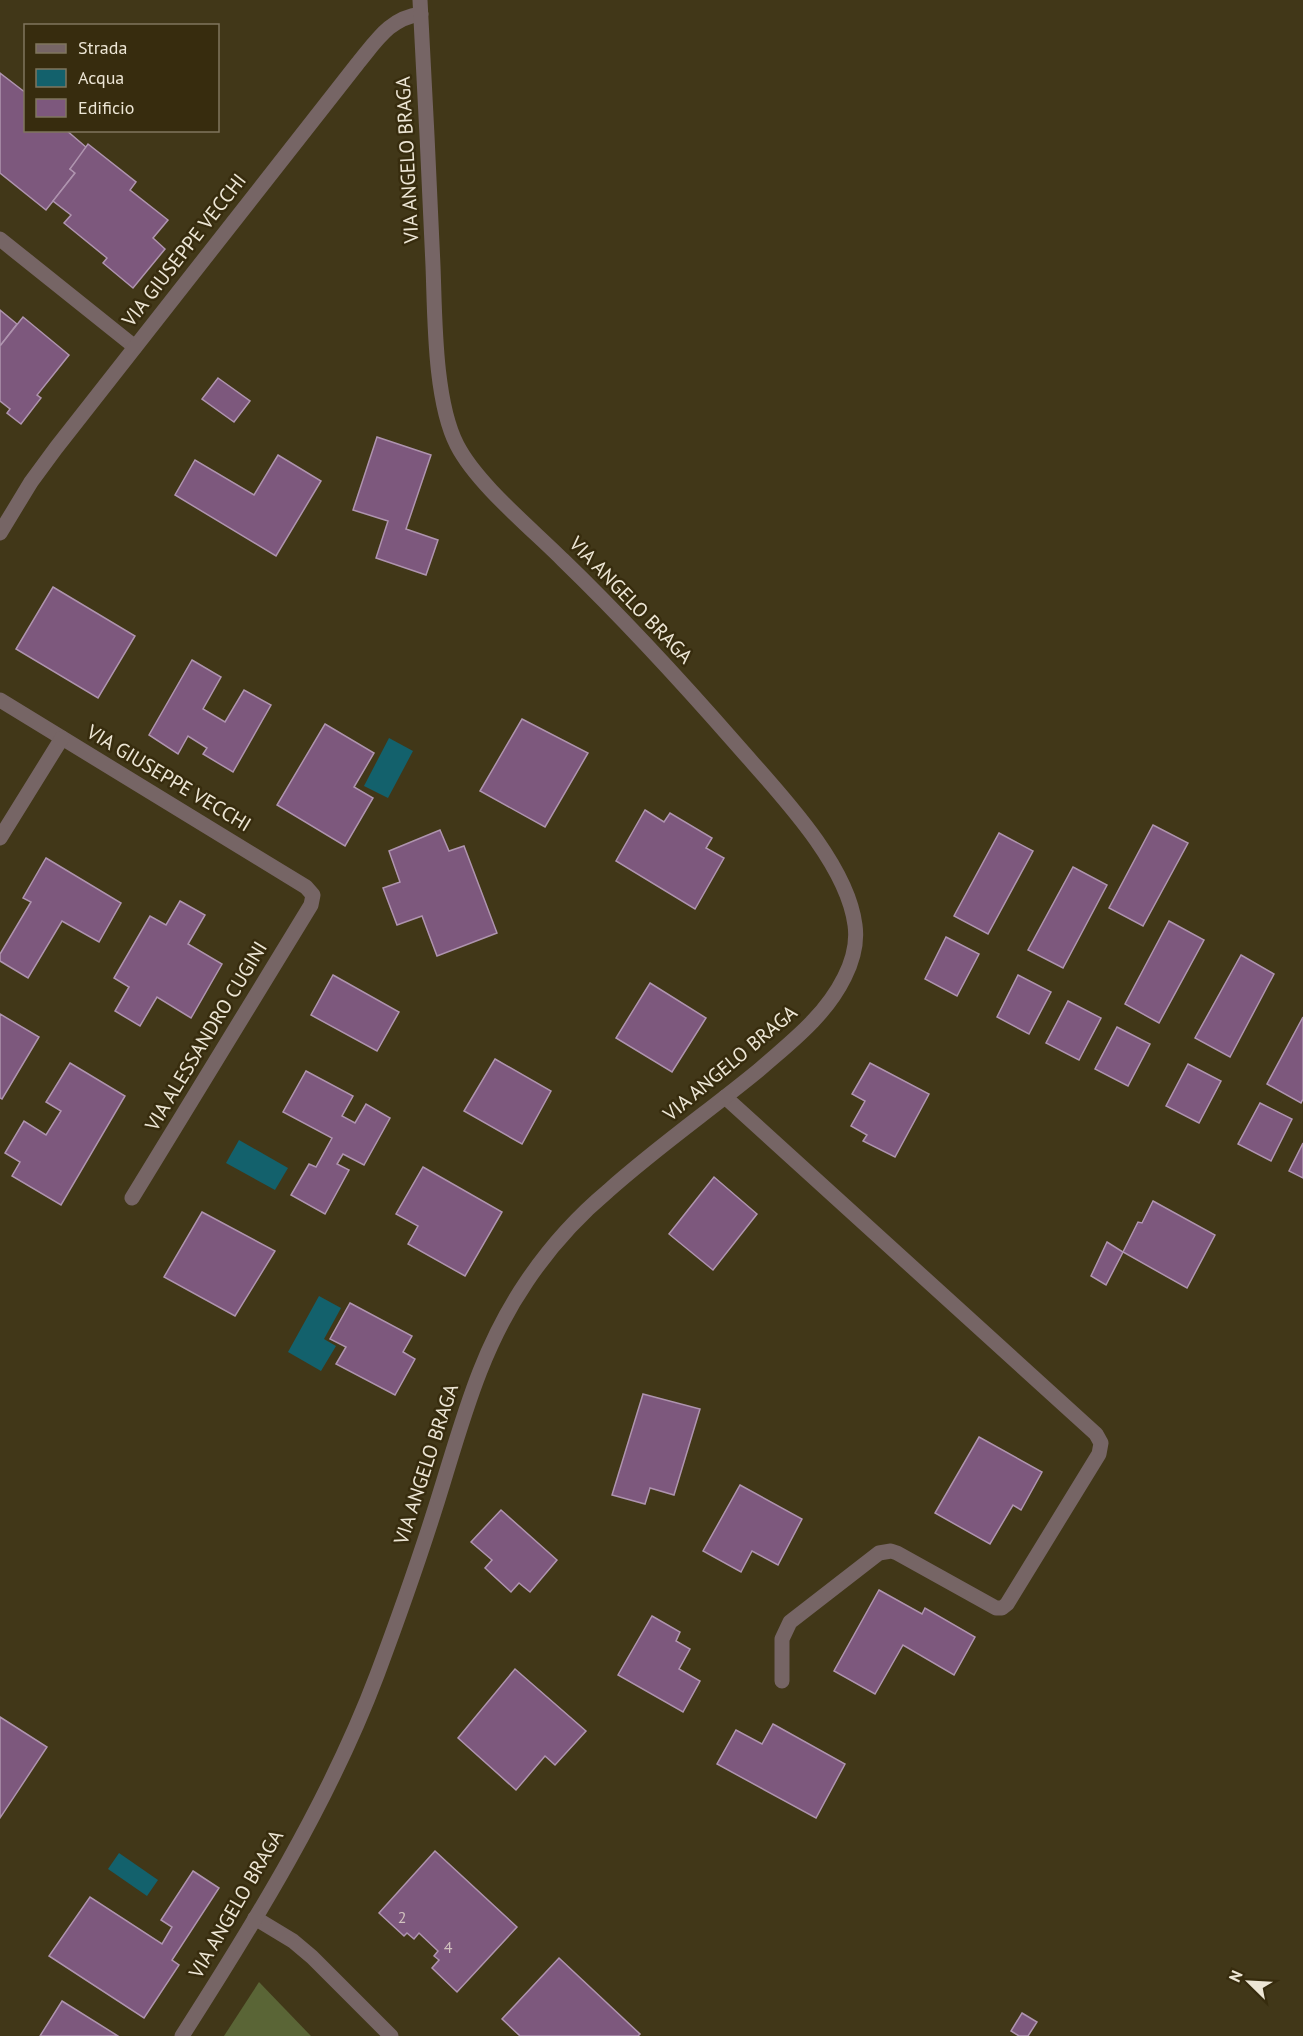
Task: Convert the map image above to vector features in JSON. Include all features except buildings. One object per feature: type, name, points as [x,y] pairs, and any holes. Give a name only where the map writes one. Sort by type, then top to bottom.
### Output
[{"type":"street","name":"VIA GIUSEPPE VECCHI","points":[[0,533],[43,465],[372,45],[391,25],[421,7]]},
{"type":"street","name":"VIA ANGELO BRAGA","points":[[182,2036],[255,1918],[321,1799],[363,1712],[428,1531],[475,1379],[494,1337],[526,1281],[554,1245],[585,1212],[623,1178],[772,1059],[813,1022],[837,989],[851,960],[856,942],[856,926],[840,880],[823,851],[779,794],[650,648],[492,489],[459,448],[445,408],[437,342],[421,7]]},
{"type":"street","points":[[0,239],[135,347]]},
{"type":"street","name":"VIA GIUSEPPE VECCHI","points":[[0,700],[306,887],[313,895]]},
{"type":"street","points":[[0,838],[62,738]]},
{"type":"street","name":"VIA ALESSANDRO CUGINI","points":[[132,1197],[311,905],[313,895]]},
{"type":"street","points":[[725,1097],[1096,1434],[1101,1443],[1099,1454],[1007,1604],[1002,1608],[996,1608],[897,1553],[891,1551],[879,1553],[790,1622],[782,1639],[782,1681]]},
{"type":"street","points":[[255,1918],[293,1941],[312,1957],[391,2036]]},
{"type":"green space","points":[[259,1982],[311,2036],[224,2036]]},
{"type":"water","points":[[389,738],[413,751],[388,798],[364,786]]},
{"type":"water","points":[[239,1140],[288,1168],[275,1190],[226,1163]]},
{"type":"water","points":[[319,1296],[341,1308],[324,1339],[336,1346],[321,1371],[288,1352]]},
{"type":"water","points":[[119,1853],[158,1880],[147,1896],[108,1869]]}]
